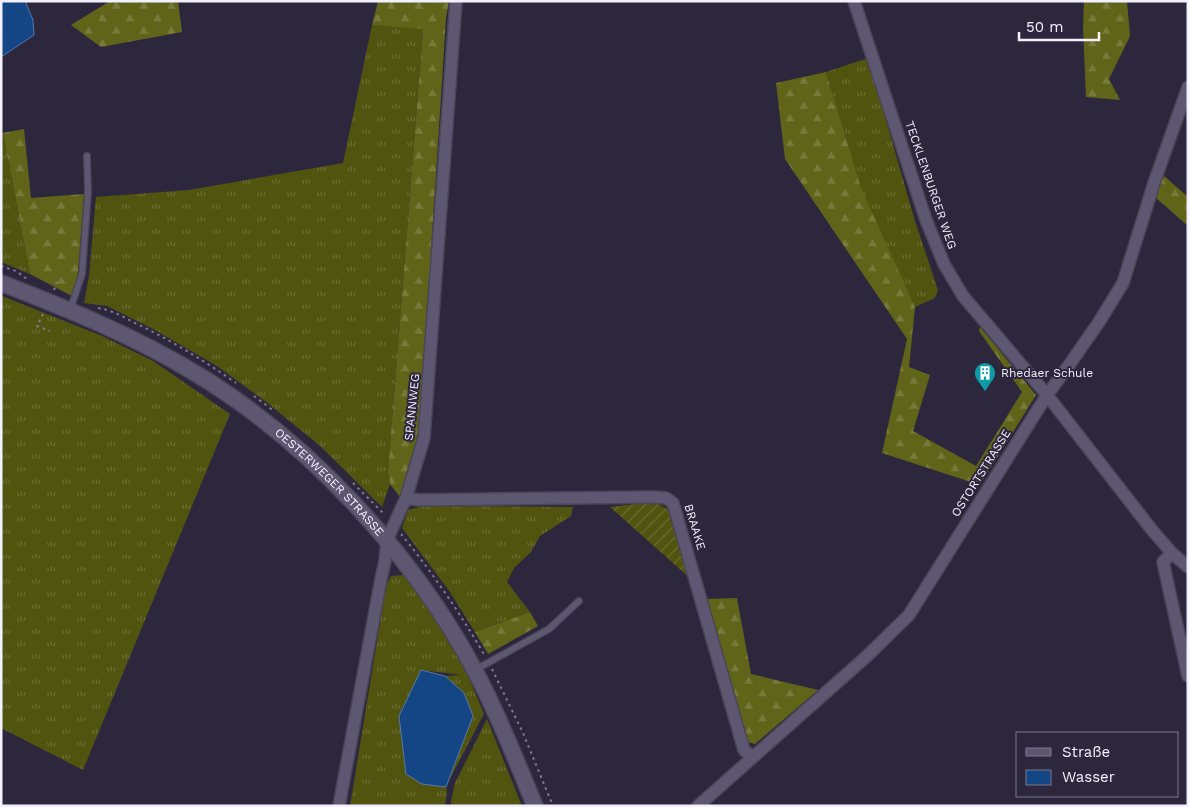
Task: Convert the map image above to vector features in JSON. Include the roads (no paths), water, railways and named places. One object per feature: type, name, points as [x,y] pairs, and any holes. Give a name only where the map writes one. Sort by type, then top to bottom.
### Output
[{"type":"street","name":"SPANNWEG","points":[[340,806],[380,579],[385,561],[386,540],[406,498],[424,438],[456,1]]},
{"type":"street","name":"TECKLENBURGER WEG","points":[[854,1],[926,220],[944,264],[963,296],[1047,395],[1152,530],[1172,553],[1188,567]]},
{"type":"street","name":"OSTORTSTRASSE","points":[[698,806],[867,656],[909,615],[1047,395],[1123,284],[1154,183],[1188,87]]},
{"type":"street","name":"OESTERWEGER STRASSE","points":[[1,283],[72,306],[196,374],[240,405],[310,460],[386,540],[433,602],[475,671],[506,734],[535,806]]},
{"type":"street","name":"BRAAKE","points":[[406,498],[429,500],[653,497],[666,498],[673,503],[744,750],[752,757]]},
{"type":"street","points":[[1172,553],[1163,562],[1188,676]]},
{"type":"lane","points":[[72,306],[82,274],[88,192],[87,156]]},
{"type":"lane","points":[[475,671],[549,629],[579,601]]},
{"type":"water","points":[[1,1],[25,1],[33,20],[34,35],[1,57]]},
{"type":"water","points":[[421,670],[445,676],[464,693],[473,716],[446,787],[422,784],[406,774],[399,716]]},
{"type":"place","name":"Rhedaer Schule","points":[[985,392]]}]
